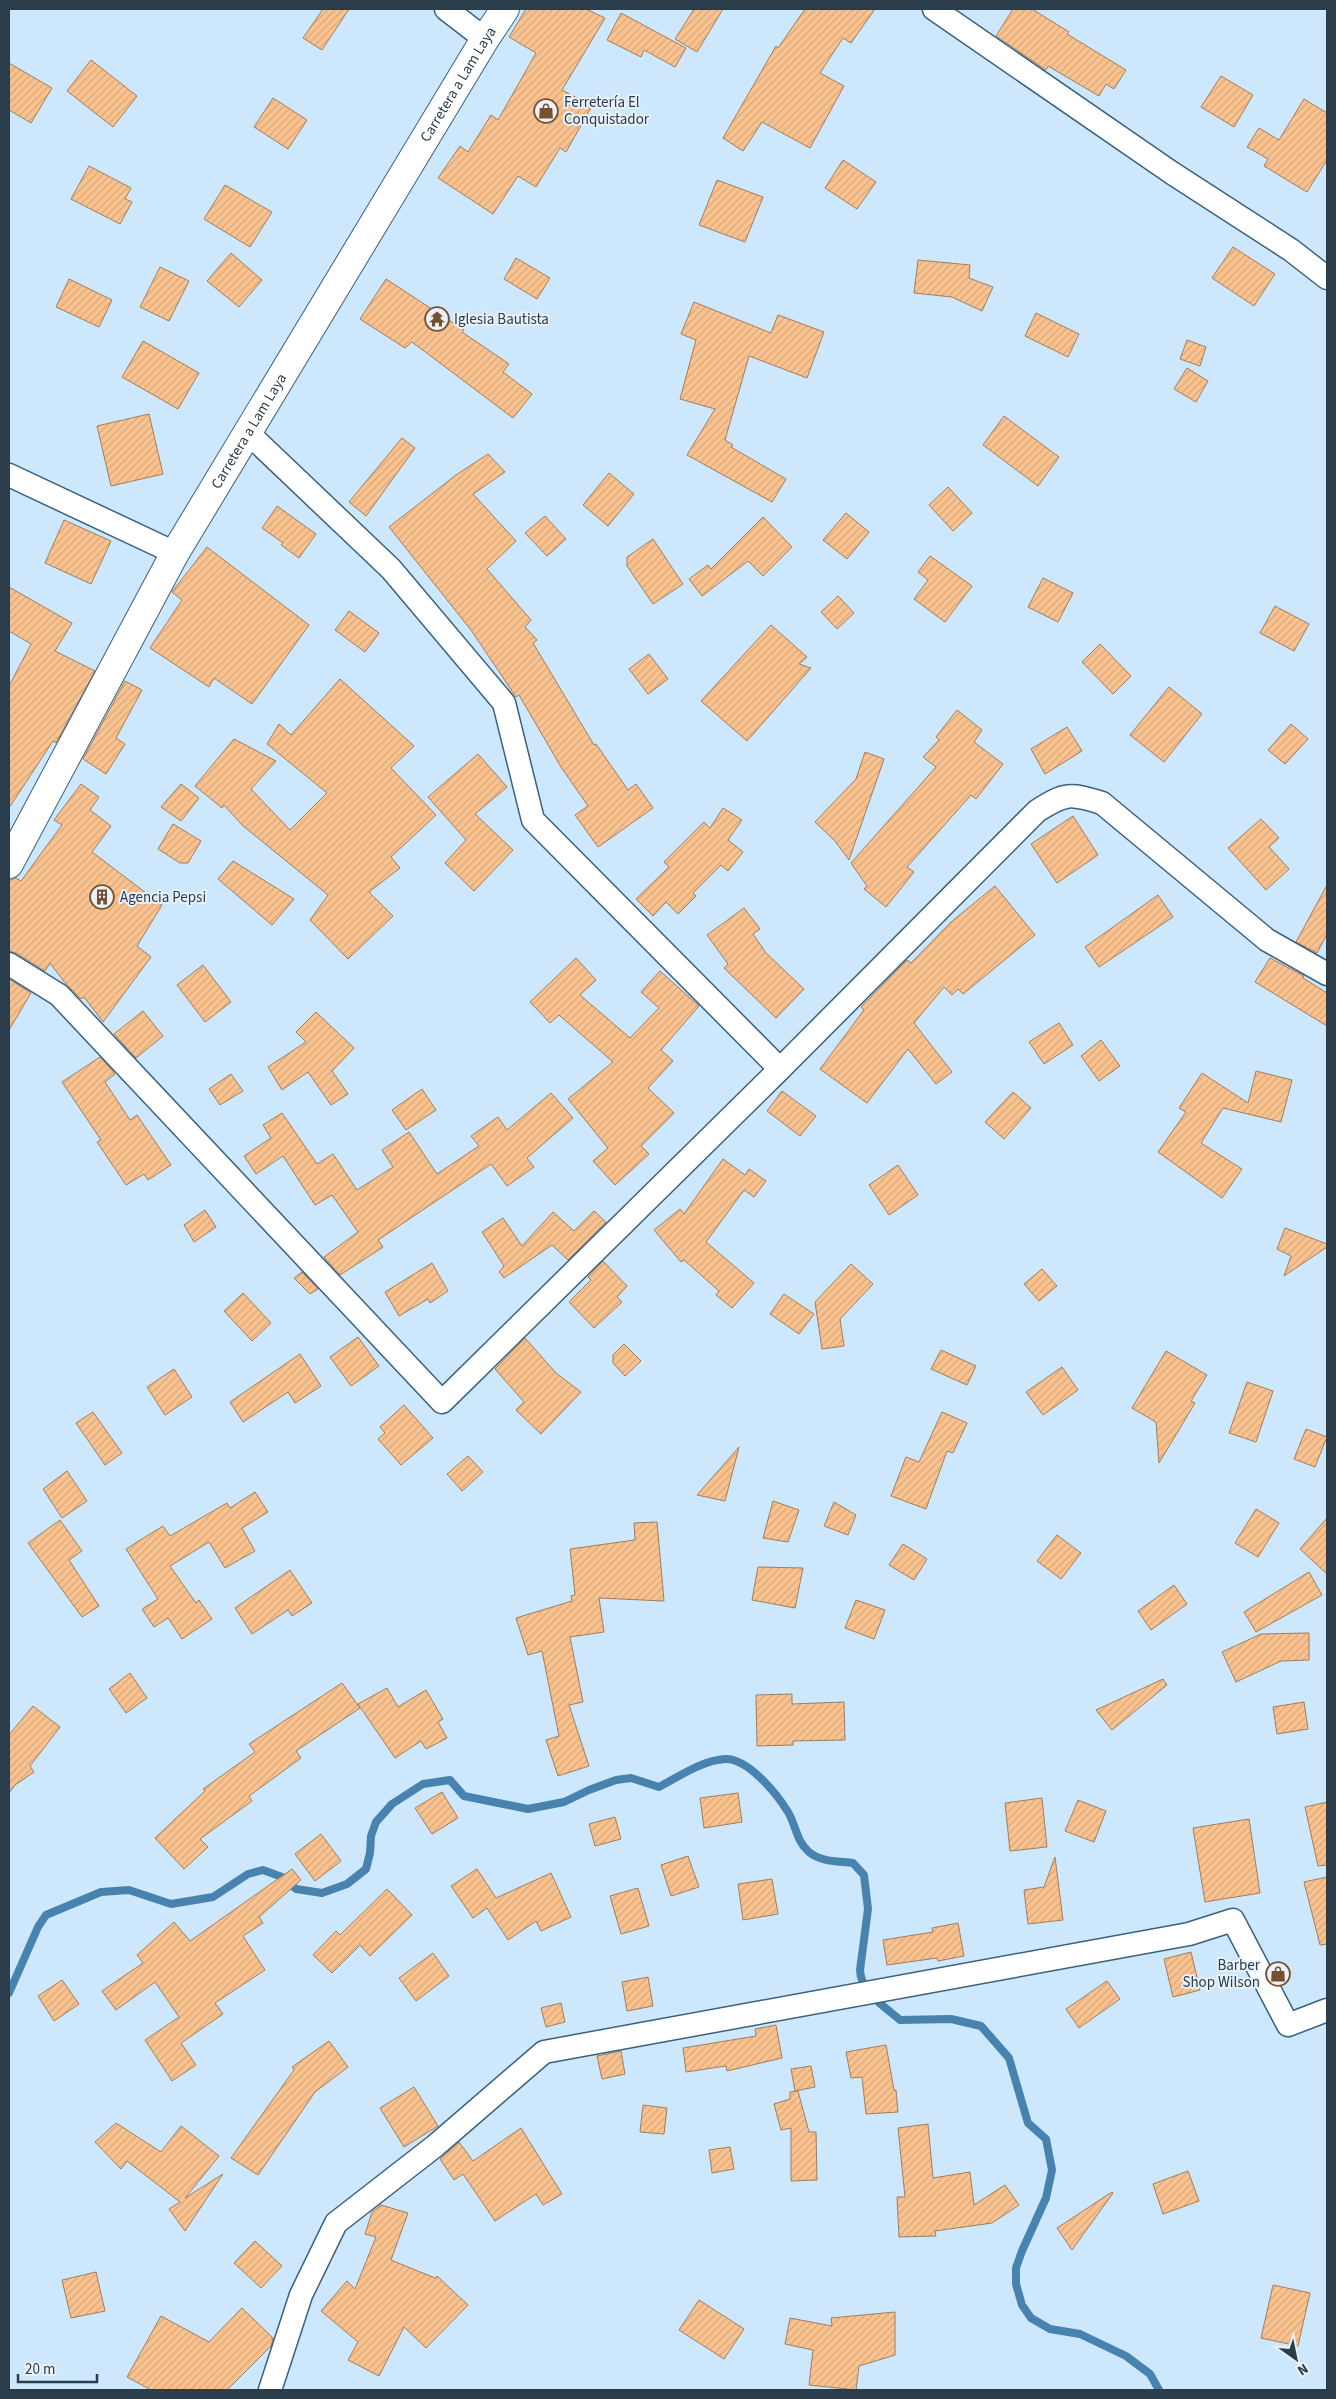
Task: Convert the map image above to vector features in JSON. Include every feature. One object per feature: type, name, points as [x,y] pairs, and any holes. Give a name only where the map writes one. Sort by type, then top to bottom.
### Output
[{"type":"main road","name":"Carretera a Lam Laya","points":[[9,864],[175,553],[485,39],[505,9]]},
{"type":"street","points":[[446,9],[485,39]]},
{"type":"street","points":[[934,9],[1172,173],[1291,250],[1327,278]]},
{"type":"street","points":[[247,432],[391,569],[504,703],[533,820],[780,1069]]},
{"type":"street","points":[[9,475],[175,553]]},
{"type":"street","points":[[9,964],[59,995],[442,1402],[780,1069],[1037,812],[1058,798],[1078,795],[1102,803],[1267,940],[1327,974]]},
{"type":"street","points":[[270,2390],[301,2294],[336,2223],[435,2146],[544,2052],[1189,1934],[1233,1920],[1288,2025],[1327,2010]]},
{"type":"building","points":[[323,9],[349,9],[322,50],[303,38]]},
{"type":"building","points":[[526,9],[586,9],[605,18],[562,90],[592,106],[566,152],[560,148],[536,187],[518,176],[493,214],[438,178],[460,146],[468,152],[491,115],[498,120],[536,53],[509,37]]},
{"type":"building","points":[[694,9],[723,9],[697,52],[675,39]]},
{"type":"building","points":[[805,9],[875,9],[851,43],[843,38],[820,73],[844,86],[810,148],[762,122],[743,151],[723,138],[776,46],[778,48]]},
{"type":"building","points":[[1013,9],[1032,9],[1069,32],[1067,34],[1126,70],[1114,89],[1106,84],[1099,96],[1048,66],[1046,70],[996,36]]},
{"type":"building","points":[[621,13],[686,48],[675,67],[644,50],[641,57],[607,40]]},
{"type":"building","points":[[91,60],[137,96],[113,127],[67,91]]},
{"type":"building","points":[[9,63],[52,88],[31,123],[9,110]]},
{"type":"building","points":[[1221,76],[1253,95],[1234,127],[1201,107]]},
{"type":"building","points":[[273,98],[307,120],[288,149],[254,127]]},
{"type":"building","points":[[1304,99],[1327,113],[1327,160],[1307,192],[1264,166],[1268,159],[1247,147],[1259,128],[1279,140]]},
{"type":"building","points":[[843,160],[876,182],[857,209],[825,188]]},
{"type":"building","points":[[89,166],[131,188],[125,199],[132,202],[120,224],[71,199]]},
{"type":"building","points":[[717,180],[763,197],[745,242],[699,225]]},
{"type":"building","points":[[225,185],[272,212],[250,247],[204,219]]},
{"type":"building","points":[[1233,247],[1275,274],[1254,306],[1212,278]]},
{"type":"building","points":[[231,253],[262,280],[239,307],[207,281]]},
{"type":"building","points":[[516,258],[550,278],[537,299],[504,279]]},
{"type":"building","points":[[918,260],[970,265],[969,278],[993,287],[982,311],[952,297],[914,293]]},
{"type":"building","points":[[160,267],[189,281],[169,321],[140,307]]},
{"type":"building","points":[[69,279],[112,300],[99,327],[56,307]]},
{"type":"building","points":[[386,279],[464,330],[462,332],[509,364],[503,372],[532,394],[513,418],[412,342],[405,348],[360,319]]},
{"type":"building","points":[[694,302],[771,333],[778,315],[824,332],[807,378],[749,356],[725,440],[733,445],[731,447],[786,479],[772,502],[687,455],[715,409],[680,399],[696,340],[681,334]]},
{"type":"building","points":[[1036,313],[1079,334],[1068,357],[1025,336]]},
{"type":"building","points":[[1187,340],[1206,347],[1200,366],[1180,359]]},
{"type":"building","points":[[143,341],[199,373],[178,409],[122,377]]},
{"type":"building","points":[[1187,368],[1208,381],[1196,402],[1174,389]]},
{"type":"building","points":[[149,414],[163,474],[111,486],[97,426]]},
{"type":"building","points":[[1004,416],[1059,457],[1038,486],[983,445]]},
{"type":"building","points":[[402,438],[415,448],[366,516],[349,502]]},
{"type":"building","points":[[488,454],[505,472],[473,494],[516,541],[487,569],[531,620],[525,627],[537,640],[533,643],[594,745],[596,744],[628,790],[636,784],[653,808],[598,847],[575,815],[588,806],[561,767],[519,695],[516,697],[471,630],[389,527],[456,475]]},
{"type":"building","points":[[609,473],[634,494],[608,526],[583,505]]},
{"type":"building","points":[[948,487],[972,513],[953,531],[929,505]]},
{"type":"building","points":[[277,506],[316,534],[299,558],[281,545],[283,543],[262,528]]},
{"type":"building","points":[[846,513],[869,532],[847,559],[823,540]]},
{"type":"building","points":[[545,516],[566,539],[547,556],[525,533]]},
{"type":"building","points":[[763,517],[792,547],[763,576],[748,561],[702,596],[689,579],[708,565],[711,569]]},
{"type":"building","points":[[64,520],[111,541],[91,584],[45,563]]},
{"type":"building","points":[[653,539],[683,584],[653,604],[627,566],[627,557]]},
{"type":"building","points":[[207,547],[309,625],[252,704],[214,678],[209,687],[150,648],[182,600],[172,592]]},
{"type":"building","points":[[930,556],[972,586],[945,622],[914,599],[928,580],[918,572]]},
{"type":"building","points":[[1043,578],[1073,593],[1058,622],[1028,607]]},
{"type":"building","points":[[9,587],[72,623],[55,651],[95,671],[56,743],[53,741],[9,808],[9,686],[31,644],[9,631]]},
{"type":"building","points":[[838,596],[854,613],[837,629],[821,612]]},
{"type":"building","points":[[1275,606],[1309,624],[1294,651],[1260,633]]},
{"type":"building","points":[[349,611],[379,633],[365,652],[335,630]]},
{"type":"building","points":[[771,625],[807,657],[799,664],[811,668],[747,741],[701,701]]},
{"type":"building","points":[[1100,644],[1131,676],[1113,694],[1082,662]]},
{"type":"building","points":[[649,654],[668,679],[648,694],[629,669]]},
{"type":"building","points":[[340,679],[414,746],[391,768],[436,815],[391,857],[400,868],[369,892],[393,916],[348,959],[310,920],[328,895],[242,825],[224,805],[222,808],[195,786],[234,739],[276,761],[251,789],[290,830],[327,793],[267,744],[279,724],[291,735]]},
{"type":"building","points":[[125,681],[142,690],[116,738],[125,744],[106,774],[83,759]]},
{"type":"building","points":[[1169,687],[1202,714],[1164,762],[1130,735]]},
{"type":"building","points":[[957,710],[982,730],[974,742],[1003,764],[976,799],[971,795],[907,867],[914,872],[886,907],[864,889],[867,886],[851,863],[936,767],[923,757],[939,740],[936,737]]},
{"type":"building","points":[[1291,724],[1308,739],[1285,764],[1268,750]]},
{"type":"building","points":[[1067,727],[1082,751],[1045,774],[1031,749]]},
{"type":"building","points":[[865,752],[884,759],[849,860],[835,841],[815,822],[856,779]]},
{"type":"building","points":[[478,754],[507,787],[475,814],[513,850],[474,891],[445,863],[466,840],[428,797]]},
{"type":"building","points":[[81,784],[99,797],[90,810],[111,826],[92,852],[162,905],[137,946],[151,957],[103,1022],[84,997],[81,999],[65,983],[50,963],[45,971],[16,953],[9,951],[9,880],[16,878],[21,881],[62,825],[54,820]]},
{"type":"building","points":[[181,784],[199,798],[181,821],[161,807]]},
{"type":"building","points":[[723,808],[742,820],[728,840],[743,852],[728,871],[721,865],[693,893],[696,896],[678,914],[666,902],[653,916],[636,899],[669,867],[664,862],[704,822],[710,828]]},
{"type":"building","points":[[1073,816],[1098,855],[1057,883],[1031,844]]},
{"type":"building","points":[[1261,819],[1279,838],[1269,847],[1289,869],[1266,890],[1228,848]]},
{"type":"building","points":[[173,824],[201,841],[188,863],[180,863],[158,849]]},
{"type":"building","points":[[233,861],[294,899],[272,925],[218,879]]},
{"type":"building","points":[[1327,885],[1327,934],[1317,953],[1296,942]]},
{"type":"building","points":[[995,886],[1035,935],[963,994],[958,989],[952,995],[944,987],[914,1023],[952,1072],[936,1084],[908,1049],[867,1103],[820,1069],[864,1010],[861,1007],[907,960],[911,963],[951,922]]},
{"type":"building","points":[[1158,895],[1173,917],[1099,967],[1085,947]]},
{"type":"building","points":[[744,908],[760,929],[753,934],[766,953],[804,989],[776,1018],[724,968],[728,964],[707,935]]},
{"type":"building","points":[[576,958],[596,980],[580,995],[630,1038],[659,1008],[641,992],[660,971],[699,1006],[661,1050],[673,1061],[648,1088],[674,1113],[641,1146],[649,1154],[615,1185],[593,1161],[608,1148],[568,1099],[613,1062],[559,1015],[550,1023],[530,1002]]},
{"type":"building","points":[[1270,958],[1304,976],[1303,978],[1327,993],[1327,1026],[1255,982]]},
{"type":"building","points":[[203,965],[231,1002],[205,1022],[177,985]]},
{"type":"building","points":[[9,979],[31,993],[9,1030]]},
{"type":"building","points":[[143,1011],[163,1036],[136,1058],[114,1034]]},
{"type":"building","points":[[316,1012],[354,1048],[332,1071],[348,1094],[331,1105],[308,1072],[282,1090],[268,1067],[306,1042],[296,1032]]},
{"type":"building","points":[[1059,1023],[1073,1045],[1044,1064],[1029,1042]]},
{"type":"building","points":[[1101,1040],[1120,1066],[1099,1081],[1081,1056]]},
{"type":"building","points":[[100,1057],[115,1074],[105,1082],[130,1120],[137,1115],[171,1165],[148,1180],[144,1174],[126,1185],[97,1142],[101,1140],[62,1082]]},
{"type":"building","points":[[1256,1071],[1292,1080],[1281,1122],[1223,1108],[1201,1143],[1242,1169],[1222,1198],[1158,1152],[1186,1112],[1179,1108],[1202,1073],[1248,1103]]},
{"type":"building","points":[[231,1074],[243,1091],[220,1105],[209,1089]]},
{"type":"building","points":[[422,1089],[436,1110],[406,1130],[392,1110]]},
{"type":"building","points":[[782,1091],[816,1116],[800,1136],[767,1111]]},
{"type":"building","points":[[1013,1092],[1031,1108],[1004,1139],[985,1122]]},
{"type":"building","points":[[551,1093],[573,1118],[527,1158],[534,1167],[507,1186],[491,1164],[378,1240],[383,1247],[340,1275],[324,1257],[358,1232],[332,1195],[315,1205],[283,1156],[256,1174],[244,1156],[271,1138],[263,1125],[282,1113],[317,1164],[333,1154],[357,1190],[393,1167],[382,1150],[409,1132],[437,1174],[479,1146],[471,1136],[498,1117],[507,1130]]},
{"type":"building","points":[[723,1159],[745,1175],[749,1169],[766,1181],[754,1197],[744,1190],[706,1242],[754,1283],[732,1308],[716,1295],[719,1291],[684,1260],[681,1262],[654,1230],[680,1209],[684,1214]]},
{"type":"building","points":[[898,1165],[918,1195],[889,1215],[869,1185]]},
{"type":"building","points":[[205,1210],[216,1227],[194,1242],[184,1225]]},
{"type":"building","points":[[594,1211],[606,1222],[568,1260],[552,1245],[504,1278],[499,1272],[504,1266],[482,1232],[503,1218],[522,1246],[553,1212],[574,1231]]},
{"type":"building","points":[[1285,1228],[1327,1244],[1327,1247],[1284,1276],[1291,1256],[1277,1249]]},
{"type":"building","points":[[603,1261],[627,1286],[617,1297],[622,1302],[594,1328],[569,1302],[591,1280],[588,1277]]},
{"type":"building","points":[[432,1263],[448,1291],[430,1303],[428,1299],[399,1316],[385,1292]]},
{"type":"building","points":[[851,1264],[873,1284],[840,1319],[844,1346],[822,1349],[815,1302]]},
{"type":"building","points":[[1042,1269],[1057,1286],[1039,1301],[1024,1284]]},
{"type":"building","points":[[302,1272],[318,1289],[310,1294],[294,1278]]},
{"type":"building","points":[[243,1293],[271,1323],[252,1341],[224,1311]]},
{"type":"building","points":[[784,1294],[814,1314],[799,1334],[770,1314]]},
{"type":"building","points":[[358,1337],[379,1366],[351,1386],[330,1357]]},
{"type":"building","points":[[525,1338],[556,1373],[581,1392],[541,1434],[516,1410],[524,1402],[495,1369]]},
{"type":"building","points":[[624,1344],[641,1361],[625,1376],[613,1363],[613,1355]]},
{"type":"building","points":[[941,1350],[976,1366],[967,1385],[931,1369]]},
{"type":"building","points":[[1166,1351],[1207,1375],[1191,1401],[1195,1403],[1159,1463],[1156,1422],[1132,1408]]},
{"type":"building","points":[[300,1354],[321,1386],[295,1403],[288,1392],[243,1422],[230,1402]]},
{"type":"building","points":[[1062,1367],[1078,1390],[1043,1415],[1026,1392]]},
{"type":"building","points":[[174,1369],[192,1397],[165,1415],[147,1387]]},
{"type":"building","points":[[1247,1382],[1273,1391],[1256,1442],[1229,1433]]},
{"type":"building","points":[[404,1405],[433,1438],[401,1465],[378,1439],[385,1433],[380,1427]]},
{"type":"building","points":[[93,1412],[122,1453],[105,1465],[76,1423]]},
{"type":"building","points":[[942,1412],[967,1423],[953,1453],[947,1451],[926,1509],[891,1496],[906,1457],[919,1462]]},
{"type":"building","points":[[1306,1429],[1327,1437],[1315,1467],[1294,1459]]},
{"type":"building","points":[[739,1447],[725,1501],[697,1495]]},
{"type":"building","points":[[468,1456],[483,1472],[462,1491],[447,1474]]},
{"type":"building","points":[[67,1471],[87,1501],[62,1518],[43,1489]]},
{"type":"building","points":[[255,1492],[268,1512],[242,1528],[255,1551],[225,1568],[209,1542],[170,1566],[196,1603],[199,1600],[212,1619],[182,1639],[168,1618],[154,1627],[142,1609],[158,1599],[126,1549],[163,1526],[170,1536],[227,1503],[230,1508]]},
{"type":"building","points":[[773,1501],[799,1510],[788,1542],[763,1538]]},
{"type":"building","points":[[834,1502],[856,1515],[848,1535],[824,1526]]},
{"type":"building","points":[[1256,1509],[1279,1523],[1258,1557],[1235,1543]]},
{"type":"building","points":[[1327,1518],[1327,1574],[1300,1549]]},
{"type":"building","points":[[60,1520],[82,1551],[69,1560],[99,1606],[82,1617],[28,1543]]},
{"type":"building","points":[[657,1522],[664,1601],[599,1598],[604,1632],[570,1637],[583,1702],[569,1705],[589,1766],[558,1776],[546,1740],[559,1736],[542,1651],[528,1655],[516,1618],[572,1601],[571,1596],[575,1595],[570,1549],[635,1540],[634,1523]]},
{"type":"building","points":[[1057,1535],[1081,1553],[1061,1579],[1037,1561]]},
{"type":"building","points":[[903,1544],[927,1559],[914,1580],[889,1565]]},
{"type":"building","points":[[758,1567],[803,1568],[795,1608],[752,1600]]},
{"type":"building","points":[[290,1570],[312,1603],[292,1616],[288,1610],[252,1634],[235,1608]]},
{"type":"building","points":[[1309,1572],[1322,1595],[1256,1632],[1244,1612]]},
{"type":"building","points":[[1174,1585],[1187,1604],[1151,1630],[1138,1611]]},
{"type":"building","points":[[856,1600],[885,1610],[874,1639],[845,1628]]},
{"type":"building","points":[[1309,1633],[1309,1660],[1281,1661],[1236,1682],[1222,1652],[1261,1634]]},
{"type":"building","points":[[130,1673],[147,1698],[126,1713],[109,1689]]},
{"type":"building","points":[[1163,1679],[1167,1685],[1112,1730],[1096,1710]]},
{"type":"building","points":[[342,1683],[360,1708],[296,1751],[301,1758],[249,1796],[252,1801],[200,1839],[208,1847],[184,1869],[155,1838],[205,1791],[203,1789],[255,1752],[249,1744]]},
{"type":"building","points":[[387,1688],[398,1707],[426,1690],[443,1719],[438,1722],[447,1738],[426,1749],[421,1741],[395,1758],[358,1704]]},
{"type":"building","points":[[792,1694],[792,1704],[844,1702],[845,1740],[793,1741],[793,1745],[757,1746],[756,1695]]},
{"type":"building","points":[[1304,1702],[1308,1729],[1277,1734],[1273,1707]]},
{"type":"building","points":[[33,1706],[60,1727],[30,1766],[34,1772],[15,1785],[9,1793],[9,1735]]},
{"type":"building","points":[[442,1792],[458,1818],[432,1834],[415,1808]]},
{"type":"building","points":[[738,1793],[742,1822],[704,1828],[700,1798]]},
{"type":"building","points":[[1042,1798],[1047,1847],[1010,1851],[1005,1803]]},
{"type":"building","points":[[1078,1800],[1106,1811],[1094,1842],[1065,1831]]},
{"type":"building","points":[[1327,1802],[1327,1865],[1318,1866],[1305,1807]]},
{"type":"building","points":[[615,1817],[621,1839],[595,1846],[589,1824]]},
{"type":"building","points":[[1249,1819],[1260,1893],[1205,1902],[1193,1828]]},
{"type":"building","points":[[321,1834],[341,1861],[315,1881],[295,1854]]},
{"type":"building","points":[[688,1856],[699,1887],[671,1896],[661,1865]]},
{"type":"building","points":[[1055,1857],[1063,1920],[1028,1924],[1024,1890],[1044,1887]]},
{"type":"building","points":[[292,1869],[301,1880],[259,1917],[263,1923],[243,1936],[265,1970],[215,2003],[223,2014],[181,2043],[196,2065],[172,2081],[145,2040],[179,2017],[155,1982],[116,2010],[102,1991],[143,1963],[137,1955],[174,1922],[190,1941]]},
{"type":"building","points":[[477,1869],[496,1898],[551,1873],[571,1917],[541,1931],[536,1921],[508,1940],[487,1908],[473,1918],[451,1886]]},
{"type":"building","points":[[1327,1877],[1327,1944],[1320,1945],[1304,1882]]},
{"type":"building","points":[[772,1879],[778,1914],[743,1920],[738,1884]]},
{"type":"building","points":[[638,1888],[649,1926],[621,1934],[610,1896]]},
{"type":"building","points":[[387,1889],[412,1915],[370,1956],[360,1945],[332,1973],[313,1955],[336,1931],[340,1935]]},
{"type":"building","points":[[958,1923],[964,1956],[938,1961],[937,1958],[887,1965],[883,1940],[933,1932],[932,1928]]},
{"type":"building","points":[[1191,1952],[1200,1990],[1173,1997],[1164,1959]]},
{"type":"building","points":[[433,1953],[449,1976],[416,2001],[399,1978]]},
{"type":"building","points":[[648,1977],[653,2006],[627,2011],[622,1982]]},
{"type":"building","points":[[62,1980],[79,2004],[54,2021],[38,1996]]},
{"type":"building","points":[[1107,1981],[1120,1999],[1079,2028],[1066,2009]]},
{"type":"building","points":[[561,2003],[565,2022],[546,2027],[541,2008]]},
{"type":"building","points":[[776,2025],[782,2058],[727,2071],[726,2066],[686,2072],[683,2048],[756,2036],[755,2029]]},
{"type":"building","points":[[329,2041],[348,2067],[315,2092],[258,2175],[231,2158],[294,2070],[292,2067]]},
{"type":"building","points":[[886,2045],[894,2090],[896,2090],[898,2112],[866,2114],[862,2077],[851,2078],[846,2052]]},
{"type":"building","points":[[621,2051],[625,2074],[602,2079],[597,2056]]},
{"type":"building","points":[[811,2066],[815,2087],[795,2091],[791,2069]]},
{"type":"building","points":[[414,2087],[438,2126],[404,2147],[380,2108]]},
{"type":"building","points":[[798,2091],[809,2132],[816,2132],[817,2180],[791,2181],[791,2128],[781,2130],[774,2104],[790,2099],[790,2092]]},
{"type":"building","points":[[643,2105],[667,2108],[664,2134],[640,2132]]},
{"type":"building","points":[[116,2123],[161,2152],[181,2126],[219,2156],[185,2198],[223,2174],[185,2231],[169,2209],[180,2202],[127,2161],[121,2169],[95,2142]]},
{"type":"building","points":[[928,2124],[933,2178],[970,2172],[974,2205],[1005,2185],[1019,2205],[992,2223],[935,2231],[936,2236],[899,2237],[897,2197],[905,2197],[898,2128]]},
{"type":"building","points":[[521,2128],[562,2194],[543,2205],[536,2194],[495,2221],[463,2174],[454,2180],[440,2159],[459,2142],[473,2161]]},
{"type":"building","points":[[730,2147],[734,2169],[712,2173],[709,2150]]},
{"type":"building","points":[[1188,2171],[1199,2201],[1163,2214],[1153,2184]]},
{"type":"building","points":[[1113,2193],[1072,2250],[1057,2228]]},
{"type":"building","points":[[381,2205],[408,2213],[391,2260],[435,2278],[437,2276],[468,2305],[426,2348],[404,2327],[379,2376],[348,2360],[358,2342],[321,2311],[347,2281],[355,2289],[376,2237],[365,2234],[372,2212]]},
{"type":"building","points":[[255,2241],[282,2266],[261,2288],[234,2263]]},
{"type":"building","points":[[96,2272],[105,2311],[71,2318],[62,2280]]},
{"type":"building","points":[[1273,2285],[1310,2293],[1298,2346],[1261,2338]]},
{"type":"building","points":[[699,2300],[744,2329],[724,2359],[679,2330]]},
{"type":"building","points":[[242,2308],[273,2338],[271,2346],[227,2390],[151,2390],[127,2377],[161,2316],[209,2342]]},
{"type":"building","points":[[895,2312],[895,2355],[859,2366],[856,2390],[809,2385],[813,2350],[785,2344],[790,2318],[832,2326],[831,2318]]},
{"type":"waterway","points":[[9,1993],[38,1927],[46,1915],[101,1892],[129,1890],[171,1904],[213,1897],[248,1874],[263,1870],[282,1877],[296,1889],[322,1893],[347,1884],[366,1869],[370,1853],[371,1836],[376,1822],[392,1804],[423,1784],[450,1780],[464,1796],[528,1809],[564,1802],[616,1780],[631,1778],[659,1787],[708,1762],[725,1759],[734,1760],[743,1764],[761,1778],[777,1796],[791,1817],[801,1843],[809,1852],[819,1858],[853,1863],[864,1875],[868,1909],[860,1970],[864,1986],[874,1998],[900,2020],[951,2019],[981,2026],[1009,2058],[1028,2123],[1046,2139],[1052,2170],[1046,2198],[1016,2268],[1016,2284],[1022,2305],[1031,2318],[1050,2329],[1080,2334],[1126,2356],[1150,2374],[1159,2390]]},
{"type":"place","name":"Ferretería El Conquistador","points":[[546,111]]},
{"type":"place","name":"Iglesia Bautista","points":[[437,319]]},
{"type":"place","name":"Agencia Pepsi","points":[[102,897]]},
{"type":"place","name":"Barber Shop Wilson","points":[[1278,1974]]}]
